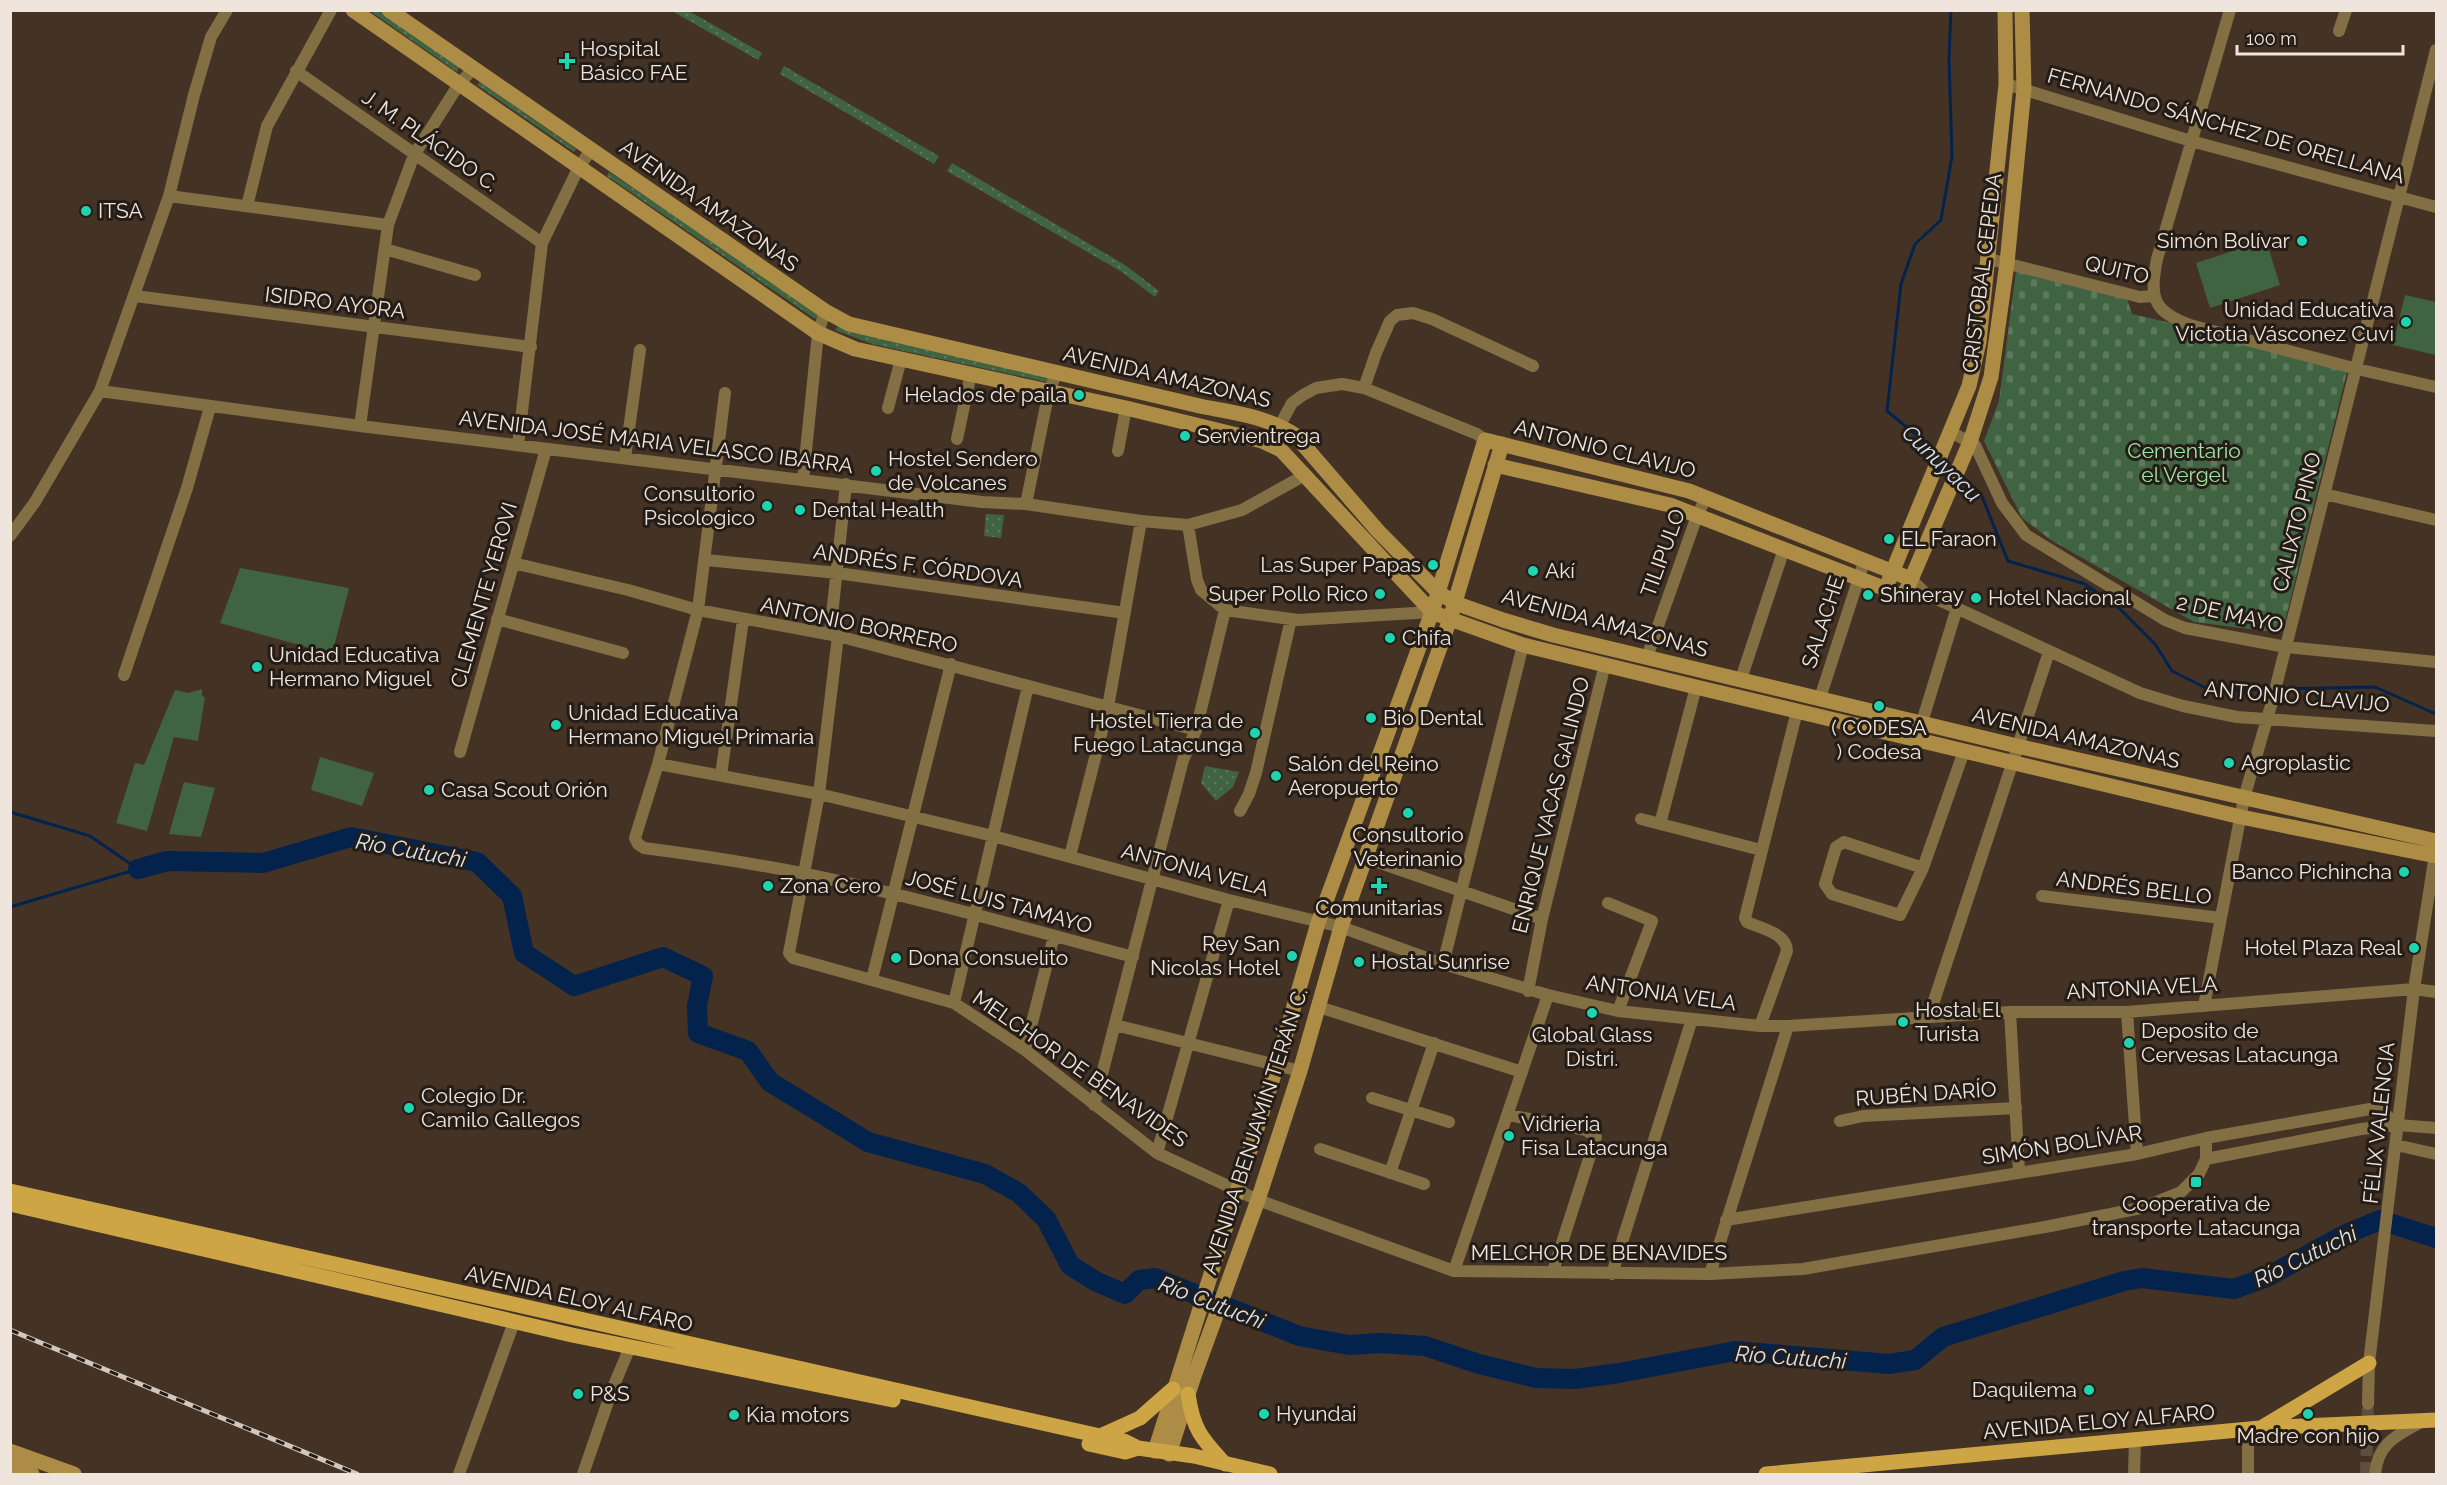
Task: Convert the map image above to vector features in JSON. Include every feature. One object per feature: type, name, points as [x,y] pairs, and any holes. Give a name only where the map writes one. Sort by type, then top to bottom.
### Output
[{"type":"main road","name":"AVENIDA AMAZONAS","points":[[352,10],[818,333],[855,348],[1126,408],[1262,441],[1281,450],[1432,612],[1523,645],[2012,763],[2241,817],[2436,850]]},
{"type":"main road","name":"AVENIDA AMAZONAS","points":[[389,10],[825,311],[849,324],[1204,407],[1256,417],[1280,425],[1295,435],[1378,531],[1438,592],[1455,603],[1530,629],[2244,798],[2436,850]]},
{"type":"main road","name":"CRISTOBAL CEPEDA","points":[[1885,589],[1969,386],[1979,342],[2006,84],[2005,10]]},
{"type":"main road","name":"CRISTOBAL CEPEDA","points":[[1904,596],[1970,442],[1991,377],[2007,263],[2024,89],[2022,10]]},
{"type":"main road","name":"ANTONIO CLAVIJO","points":[[1485,440],[1689,491],[1911,579]]},
{"type":"main road","name":"AVENIDA BENJAMÍN TERÁN C.","points":[[1162,1452],[1235,1196],[1277,1065],[1318,923],[1432,612],[1485,440]]},
{"type":"main road","name":"AVENIDA BENJAMÍN TERÁN C.","points":[[1183,1383],[1256,1203],[1300,1071],[1341,927],[1450,619],[1502,444]]},
{"type":"main road","name":"ANTONIO CLAVIJO","points":[[1495,465],[1670,505],[1904,596]]},
{"type":"main road","name":"AVENIDA ELOY ALFARO","points":[[10,1191],[1124,1441],[1138,1448],[1194,1456],[1270,1474]]},
{"type":"main road","name":"AVENIDA ELOY ALFARO","points":[[10,1204],[514,1322],[1002,1422],[1125,1452],[1138,1448]]},
{"type":"main road","points":[[2254,1429],[2369,1363]]},
{"type":"main road","points":[[1100,1436],[1140,1418],[1183,1383],[1192,1418],[1204,1441],[1225,1464]]},
{"type":"main road","name":"AVENIDA ELOY ALFARO","points":[[1766,1474],[2254,1429],[2429,1421]]},
{"type":"main road","points":[[10,1451],[74,1474]]},
{"type":"main road","points":[[10,1467],[32,1474]]},
{"type":"street","points":[[10,536],[35,501],[100,391],[135,296],[156,227],[169,196],[211,37],[227,10]]},
{"type":"street","points":[[247,206],[267,126],[331,10]]},
{"type":"street","points":[[2153,296],[2152,285],[2157,259],[2229,10]]},
{"type":"street","points":[[2339,31],[2346,10]]},
{"type":"street","name":"CALIXTO PINO","points":[[2204,1006],[2244,798],[2272,702],[2436,50]]},
{"type":"street","points":[[360,426],[388,225],[414,155],[459,84],[473,69]]},
{"type":"street","name":"J. M. PLÁCIDO C.","points":[[296,72],[542,243]]},
{"type":"street","name":"FERNANDO SÁNCHEZ DE ORELLANA","points":[[2006,84],[2190,141],[2436,207]]},
{"type":"street","points":[[518,445],[542,243],[579,167],[591,150]]},
{"type":"street","points":[[169,196],[388,225]]},
{"type":"street","points":[[385,249],[475,275]]},
{"type":"street","name":"QUITO","points":[[1989,259],[2140,297],[2153,296],[2161,308],[2176,320],[2357,369],[2436,387]]},
{"type":"street","name":"ISIDRO AYORA","points":[[135,296],[531,347]]},
{"type":"street","points":[[803,480],[818,333],[825,311]]},
{"type":"street","points":[[1364,388],[1390,321],[1397,315],[1413,313],[1432,319],[1533,366]]},
{"type":"street","points":[[625,458],[640,350]]},
{"type":"street","points":[[888,408],[901,359]]},
{"type":"street","points":[[1026,504],[1050,391],[1058,372]]},
{"type":"street","points":[[957,439],[971,373]]},
{"type":"street","name":"ANTONIO CLAVIJO","points":[[1280,425],[1292,403],[1302,395],[1316,388],[1342,384],[1364,388],[1477,434],[1485,440]]},
{"type":"street","name":"AVENIDA JOSÉ MARIA VELASCO IBARRA","points":[[100,391],[546,449],[982,502],[1026,504],[1141,521],[1188,525],[1242,510],[1305,475]]},
{"type":"street","name":"JOSÉ LUIS TAMAYO","points":[[725,393],[698,610],[658,764],[635,838],[638,844],[644,848],[718,858],[893,894],[1133,957]]},
{"type":"street","points":[[124,675],[187,488],[210,407]]},
{"type":"street","points":[[1118,451],[1126,408]]},
{"type":"street","name":"2 DE MAYO","points":[[1948,439],[1970,442],[1978,449],[2010,515],[2026,535],[2165,621],[2185,628],[2286,647],[2436,662]]},
{"type":"street","name":"CLEMENTE YEROVI","points":[[460,752],[546,449]]},
{"type":"street","points":[[804,874],[819,794],[846,484]]},
{"type":"street","points":[[2324,494],[2436,520]]},
{"type":"street","name":"TILIPULO","points":[[1647,657],[1697,516],[1706,497]]},
{"type":"street","points":[[1070,856],[1108,707],[1141,521]]},
{"type":"street","points":[[1188,525],[1197,580],[1201,590],[1225,610],[1291,619],[1432,612]]},
{"type":"street","points":[[1741,679],[1784,549]]},
{"type":"street","name":"SALACHE","points":[[1820,698],[1865,559]]},
{"type":"street","name":"ANDRÉS F. CÓRDOVA","points":[[706,560],[837,573],[1125,613]]},
{"type":"street","name":"ANTONIO BORRERO","points":[[513,563],[628,590],[698,610],[834,635],[1196,730]]},
{"type":"street","name":"ANTONIO CLAVIJO","points":[[1911,579],[1926,594],[2140,693],[2210,713],[2436,731]]},
{"type":"street","name":"ANTONIO CLAVIJO","points":[[1904,596],[1926,594]]},
{"type":"street","points":[[1922,722],[1957,608]]},
{"type":"street","points":[[1094,1105],[1183,760],[1196,730],[1225,610]]},
{"type":"street","points":[[497,619],[623,653]]},
{"type":"street","points":[[1240,811],[1249,795],[1256,773],[1291,619]]},
{"type":"street","points":[[721,775],[743,620]]},
{"type":"street","points":[[1443,964],[1523,645]]},
{"type":"street","points":[[1929,1016],[2049,651]]},
{"type":"street","points":[[872,979],[951,664]]},
{"type":"street","name":"ENRIQUE VACAS GALINDO","points":[[1528,990],[1542,919],[1605,664]]},
{"type":"street","points":[[954,1003],[1028,686]]},
{"type":"street","points":[[1660,824],[1696,687]]},
{"type":"street","points":[[1760,1026],[1787,945],[1781,937],[1746,920],[1761,850],[1797,711]]},
{"type":"street","points":[[1923,868],[1844,842],[1836,847],[1825,884],[1832,894],[1899,915],[1902,913],[1923,868],[1964,751]]},
{"type":"street","name":"ANTONIA VELA","points":[[658,764],[819,794],[913,815],[1229,900],[1341,927],[1443,964],[1528,990],[1618,1011],[1760,1026],[1788,1026],[2010,1012],[2127,1012],[2414,989],[2436,992]]},
{"type":"street","points":[[1641,819],[1761,850]]},
{"type":"street","name":"FÉLIX VALENCIA","points":[[2368,1404],[2369,1363],[2378,1305],[2414,989],[2436,850]]},
{"type":"street","points":[[1366,858],[1542,919]]},
{"type":"street","name":"MELCHOR DE BENAVIDES","points":[[804,874],[789,952],[793,958],[954,1003],[1025,1050],[1157,1153],[1235,1196],[1454,1271],[1710,1274],[1803,1269],[2046,1227],[2141,1208],[2181,1192],[2199,1174],[2206,1159]]},
{"type":"street","name":"ANDRÉS BELLO","points":[[2042,896],[2221,918]]},
{"type":"street","points":[[1157,1153],[1229,900]]},
{"type":"street","points":[[1608,903],[1652,921],[1618,1011]]},
{"type":"street","points":[[1025,1050],[1054,936]]},
{"type":"street","points":[[1454,1271],[1548,995]]},
{"type":"street","points":[[1319,1006],[1522,1072]]},
{"type":"street","points":[[2010,1012],[2019,1171]]},
{"type":"street","points":[[2127,1012],[2137,1154]]},
{"type":"street","points":[[1612,1274],[1692,1019]]},
{"type":"street","points":[[1115,1025],[1300,1071]]},
{"type":"street","points":[[1710,1274],[1788,1026]]},
{"type":"street","points":[[1390,1173],[1434,1043]]},
{"type":"street","points":[[1372,1098],[1449,1122]]},
{"type":"street","name":"RUBÉN DARÍO","points":[[1840,1121],[1863,1116],[2016,1107]]},
{"type":"street","name":"SIMÓN BOLÍVAR","points":[[1726,1220],[2019,1171],[2137,1154],[2206,1138],[2370,1109],[2399,1119]]},
{"type":"street","points":[[1509,1115],[1586,1130],[1594,1134],[1596,1141],[1553,1271]]},
{"type":"street","points":[[2206,1138],[2206,1159],[2361,1129],[2399,1119],[2436,1128]]},
{"type":"street","points":[[2396,1145],[2436,1154]]},
{"type":"street","points":[[1320,1149],[1424,1184]]},
{"type":"street","points":[[459,1474],[514,1322]]},
{"type":"street","points":[[583,1474],[612,1389],[630,1347]]},
{"type":"street","points":[[2375,1474],[2376,1460],[2389,1441],[2429,1421]]},
{"type":"street","points":[[2248,1474],[2254,1429]]},
{"type":"street","points":[[2134,1474],[2135,1439]]},
{"type":"green space","points":[[370,11],[380,11],[460,66],[457,72]]},
{"type":"green space","points":[[672,11],[689,11],[762,53],[758,60]]},
{"type":"green space","points":[[784,66],[939,156],[934,164],[780,74]]},
{"type":"green space","points":[[480,82],[576,149],[574,152],[477,85]]},
{"type":"green space","points":[[952,163],[1125,265],[1159,291],[1155,297],[1122,272],[947,171]]},
{"type":"green space","points":[[609,172],[820,313],[815,319],[607,176]]},
{"type":"green space","points":[[2266,240],[2280,285],[2210,308],[2196,263]]},
{"type":"green space","name":"Cementario el Vergel","points":[[2016,271],[2127,299],[2132,314],[2349,364],[2282,633],[2194,622],[2051,540],[2022,518],[1984,441],[1999,401]]},
{"type":"green space","points":[[2405,295],[2436,302],[2436,355],[2393,345]]},
{"type":"green space","points":[[838,326],[864,335],[1053,375],[1051,383],[872,344],[835,330]]},
{"type":"green space","points":[[986,514],[1004,515],[1001,538],[984,536]]},
{"type":"green space","points":[[240,568],[349,588],[332,654],[220,623]]},
{"type":"green space","points":[[202,689],[202,696],[205,697],[198,741],[174,737],[147,831],[116,823],[135,763],[144,765],[175,690],[188,693]]},
{"type":"green space","points":[[320,757],[374,773],[362,806],[311,790]]},
{"type":"green space","points":[[1205,766],[1239,772],[1233,787],[1216,801],[1201,783]]},
{"type":"green space","points":[[184,782],[215,788],[201,837],[169,834]]},
{"type":"waterway","name":"Cunuyacu","points":[[1937,452],[1887,411],[1901,284],[1915,244],[1941,220],[1952,156],[1949,58],[1951,10]]},
{"type":"waterway","name":"Cunuyacu","points":[[1962,476],[1981,494],[2008,561],[2085,584],[2120,609],[2155,644],[2172,671],[2212,691],[2271,689]]},
{"type":"waterway","name":"Cunuyacu","points":[[2280,689],[2375,687],[2436,714]]},
{"type":"waterway","points":[[10,812],[90,836],[138,869]]},
{"type":"waterway","name":"Río Cutuchi","points":[[138,869],[167,861],[263,863],[351,837],[477,862],[512,896],[524,953],[574,986],[663,957],[703,976],[697,1006],[698,1033],[748,1051],[770,1082],[868,1142],[985,1174],[1019,1193],[1046,1219],[1070,1265],[1095,1281],[1125,1294],[1139,1280],[1155,1278],[1299,1336],[1349,1345],[1381,1343],[1425,1346],[1479,1364],[1536,1378],[1575,1379],[1735,1351],[1889,1364],[1915,1360],[1943,1337],[2124,1281],[2142,1278],[2234,1289],[2267,1277],[2346,1234],[2380,1220],[2436,1238]]},
{"type":"waterway","name":"Río Cutuchi","points":[[10,907],[138,869]]},
{"type":"tunnel","points":[[2366,1474],[2368,1404]]},
{"type":"railway","points":[[10,1330],[357,1474]]},
{"type":"place","name":"Hospital Básico FAE","points":[[567,61]]},
{"type":"place","name":"ITSA","points":[[86,211]]},
{"type":"place","name":"Simón Bolívar","points":[[2302,241]]},
{"type":"place","name":"Unidad Educativa Victotia Vásconez Cuvi","points":[[2406,322]]},
{"type":"place","name":"Helados de paila","points":[[1079,395]]},
{"type":"place","name":"Servientrega","points":[[1185,436]]},
{"type":"place","name":"Hostel Sendero de Volcanes","points":[[876,471]]},
{"type":"place","name":"Consultorio Psicologico","points":[[767,506]]},
{"type":"place","name":"Dental Health","points":[[800,510]]},
{"type":"place","name":"EL Faraon","points":[[1889,539]]},
{"type":"place","name":"Las Super Papas","points":[[1433,565]]},
{"type":"place","name":"Akí","points":[[1533,571]]},
{"type":"place","name":"Super Pollo Rico","points":[[1380,594]]},
{"type":"place","name":"Shineray","points":[[1868,595]]},
{"type":"place","name":"Hotel Nacional","points":[[1976,598]]},
{"type":"place","name":"Chifa","points":[[1390,638]]},
{"type":"place","name":"Unidad Educativa Hermano Miguel","points":[[257,667]]},
{"type":"place","name":"( CODESA ) Codesa","points":[[1879,706]]},
{"type":"place","name":"Bio Dental","points":[[1371,718]]},
{"type":"place","name":"Unidad Educativa Hermano Miguel Primaria","points":[[556,725]]},
{"type":"place","name":"Hostel Tierra de Fuego Latacunga","points":[[1255,733]]},
{"type":"place","name":"Agroplastic","points":[[2229,763]]},
{"type":"place","name":"Salón del Reino Aeropuerto","points":[[1276,776]]},
{"type":"place","name":"Casa Scout Orión","points":[[429,790]]},
{"type":"place","name":"Consultorio Veterinanio","points":[[1408,813]]},
{"type":"place","name":"Banco Pichincha","points":[[2404,872]]},
{"type":"place","name":"Zona Cero","points":[[768,886]]},
{"type":"place","name":"Comunitarias","points":[[1379,886]]},
{"type":"place","name":"Hotel Plaza Real","points":[[2414,948]]},
{"type":"place","name":"Rey San Nicolas Hotel","points":[[1292,956]]},
{"type":"place","name":"Dona Consuelito","points":[[896,958]]},
{"type":"place","name":"Hostal Sunrise","points":[[1359,962]]},
{"type":"place","name":"Global Glass Distri.","points":[[1592,1013]]},
{"type":"place","name":"Hostal El Turista","points":[[1903,1022]]},
{"type":"place","name":"Deposito de Cervesas Latacunga","points":[[2129,1043]]},
{"type":"place","name":"Colegio Dr. Camilo Gallegos","points":[[409,1108]]},
{"type":"place","name":"Vidrieria Fisa Latacunga","points":[[1509,1136]]},
{"type":"place","name":"Cooperativa de transporte Latacunga","points":[[2196,1182]]},
{"type":"place","name":"Daquilema","points":[[2089,1390]]},
{"type":"place","name":"P&S","points":[[578,1394]]},
{"type":"place","name":"Hyundai","points":[[1264,1414]]},
{"type":"place","name":"Madre con hijo","points":[[2308,1414]]},
{"type":"place","name":"Kia motors","points":[[734,1415]]}]
